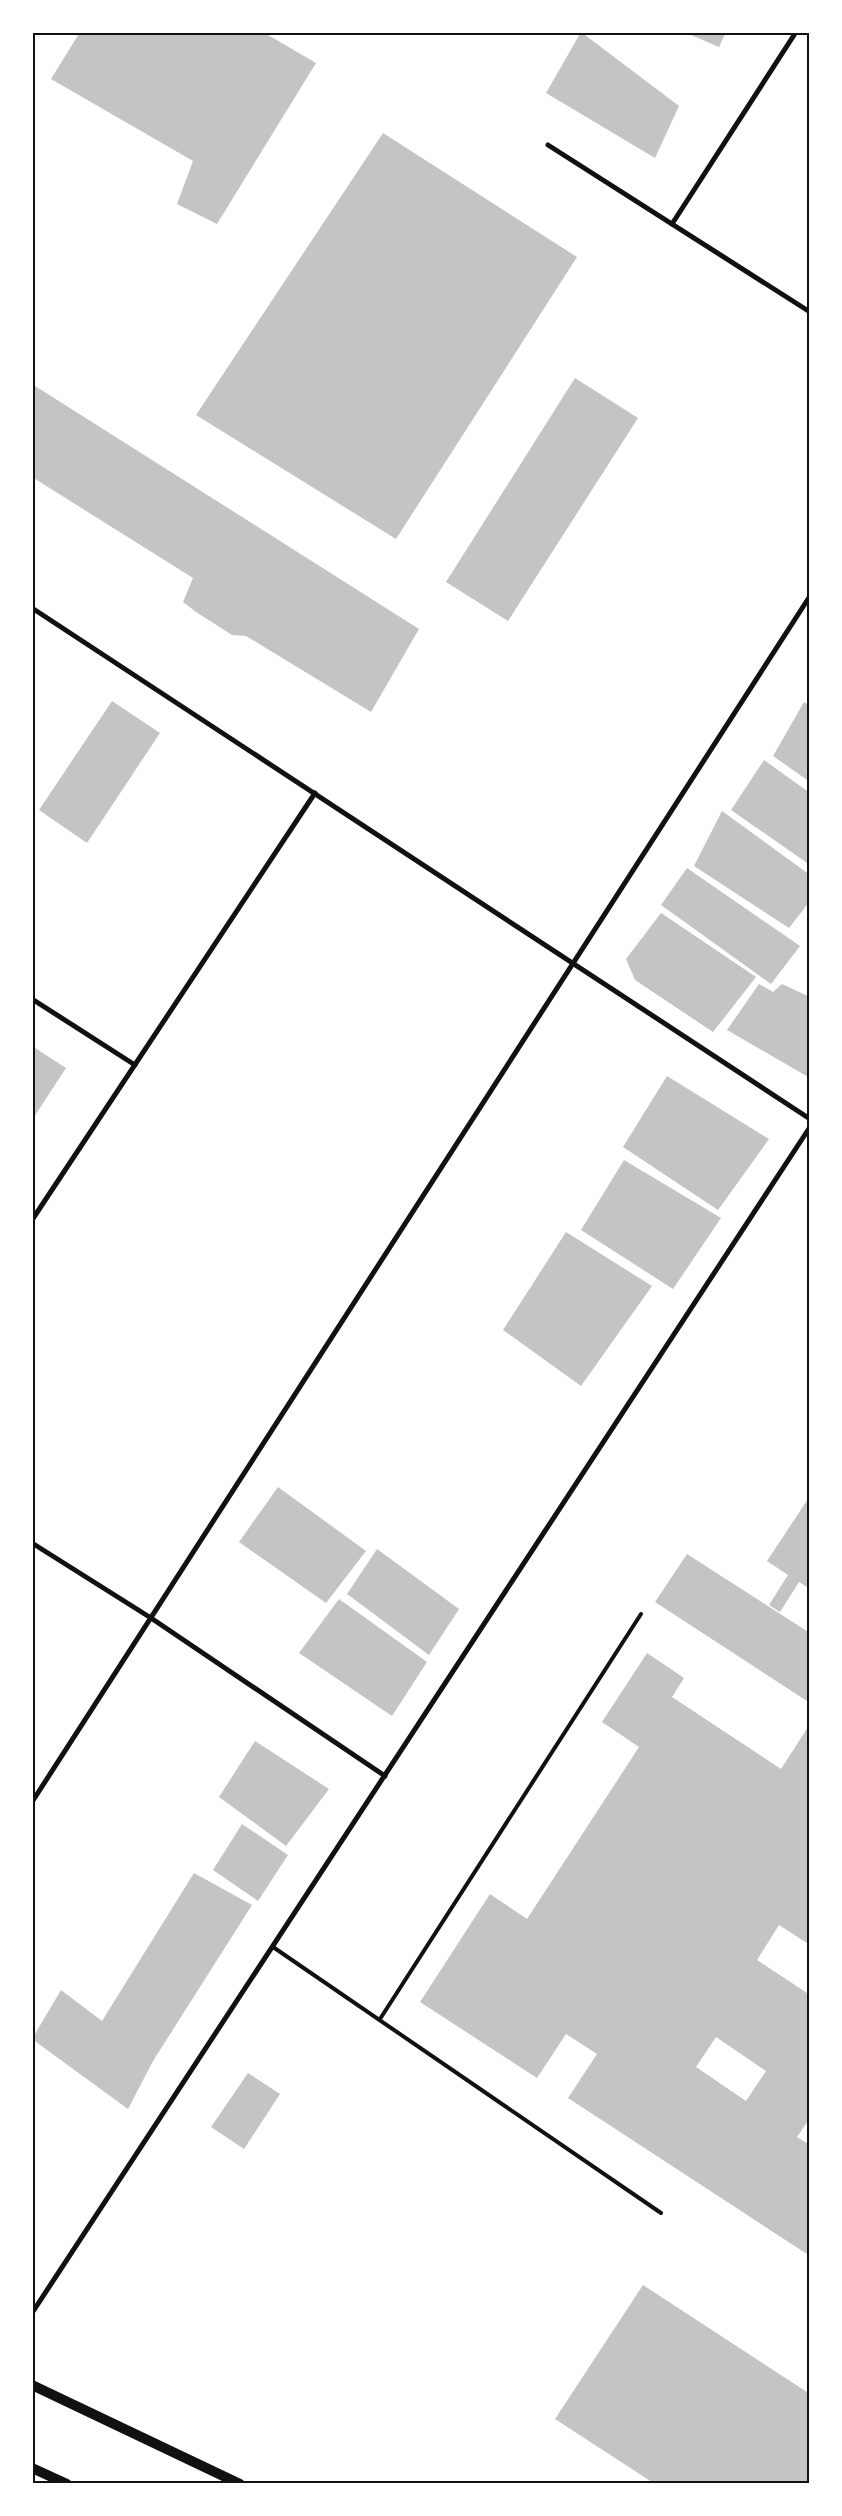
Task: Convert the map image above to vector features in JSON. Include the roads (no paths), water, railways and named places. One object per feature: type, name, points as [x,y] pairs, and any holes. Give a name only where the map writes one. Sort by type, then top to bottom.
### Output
[{"type":"main road","points":[[32,2385],[240,2484]]},
{"type":"main road","points":[[32,2468],[67,2484]]},
{"type":"street","points":[[672,224],[796,32]]},
{"type":"street","points":[[548,144],[810,312]]},
{"type":"street","points":[[32,1802],[810,596]]},
{"type":"street","points":[[32,608],[810,1119]]},
{"type":"street","points":[[32,1220],[315,794]]},
{"type":"street","points":[[32,999],[135,1065]]},
{"type":"street","points":[[32,2313],[810,1127]]},
{"type":"street","points":[[32,1543],[151,1618],[385,1776]]},
{"type":"lane","points":[[380,2019],[640,1614]]},
{"type":"lane","points":[[273,1947],[661,2213]]}]
